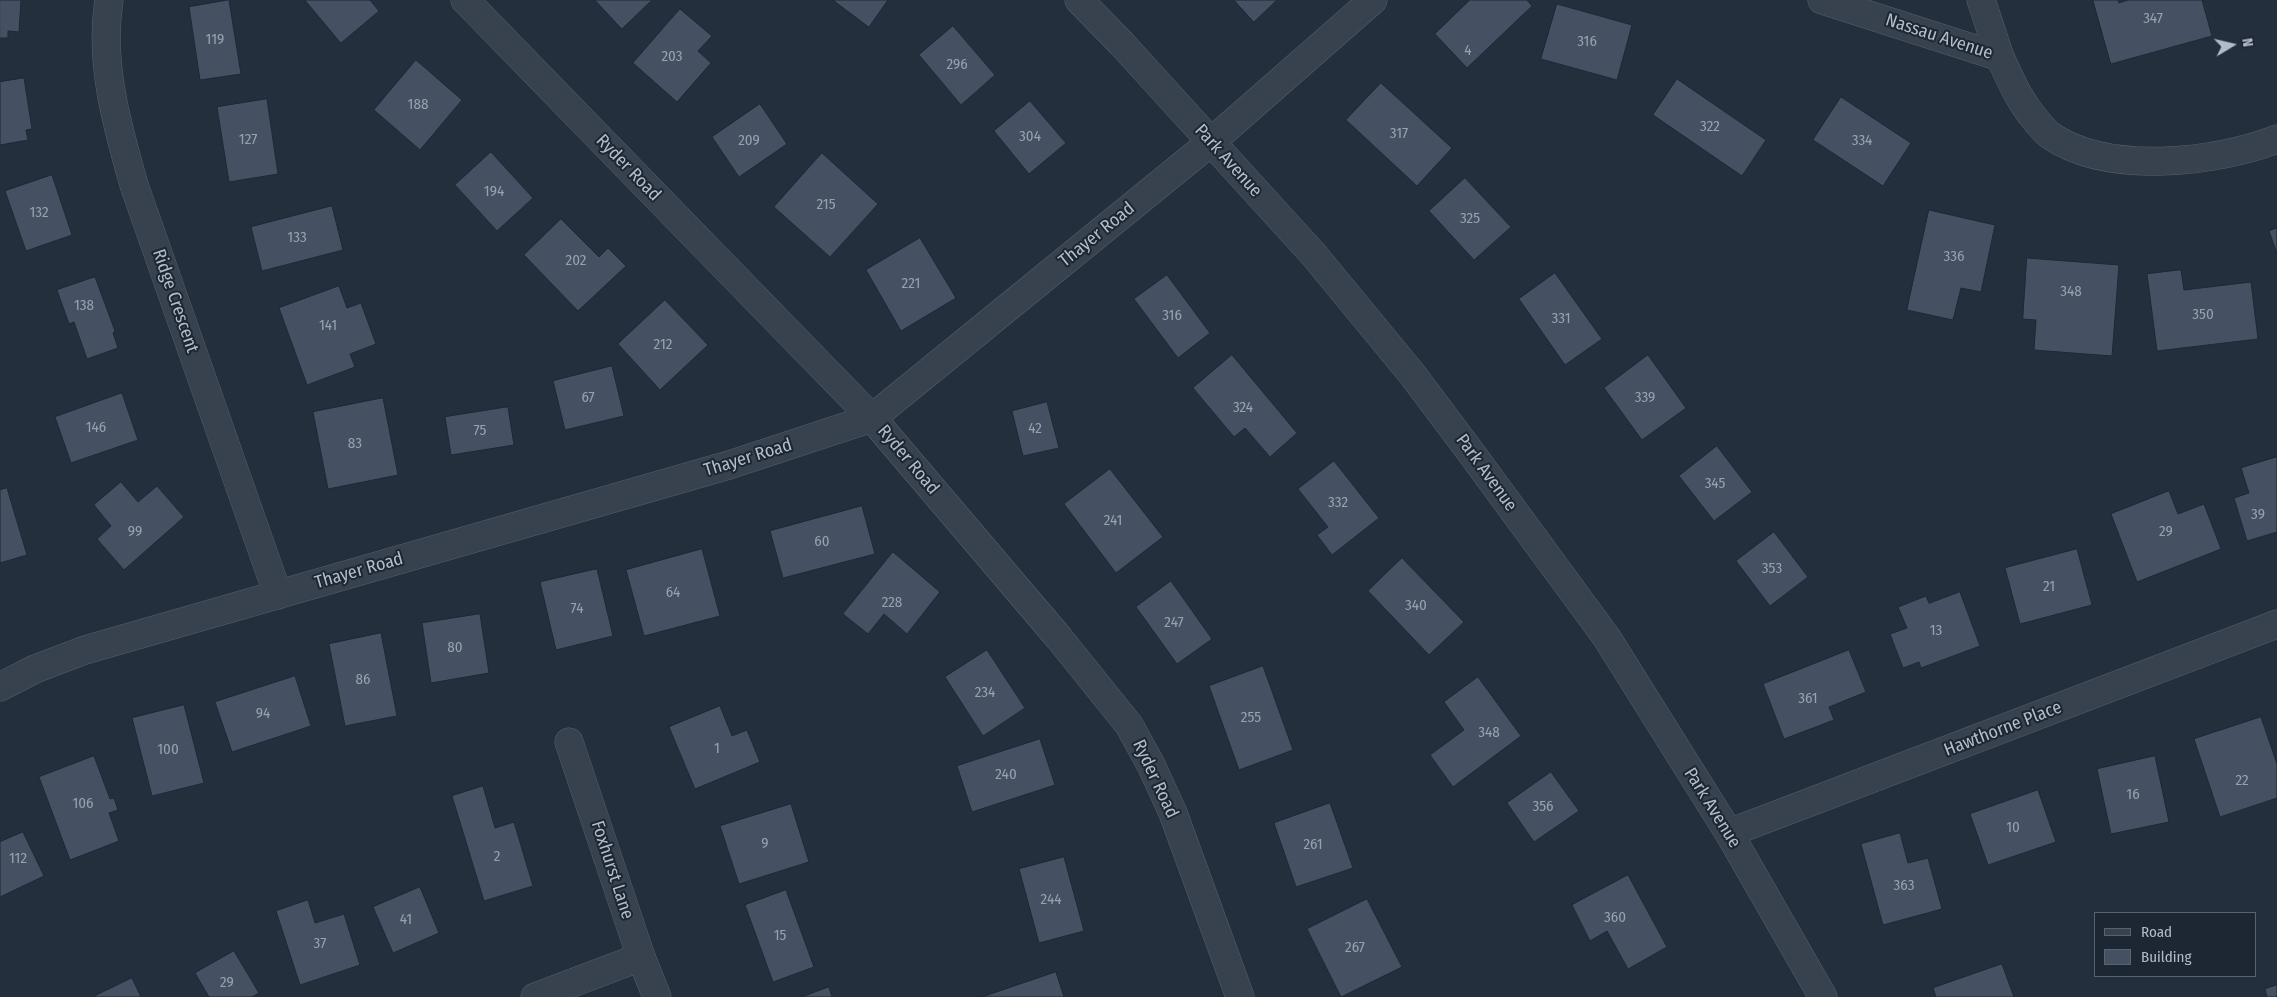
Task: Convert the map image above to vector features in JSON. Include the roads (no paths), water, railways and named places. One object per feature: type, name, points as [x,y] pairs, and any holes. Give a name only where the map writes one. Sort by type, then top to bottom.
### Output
[{"type":"street","name":"Ridge Crescent","points":[[109,0],[106,42],[107,68],[123,145],[134,185],[278,594]]},
{"type":"street","name":"Ryder Road","points":[[465,0],[872,418],[1060,638],[1128,725],[1151,765],[1172,813],[1240,997]]},
{"type":"street","name":"Park Avenue","points":[[1079,0],[1122,44],[1314,255],[1412,374],[1472,454],[1607,638],[1729,834],[1823,997]]},
{"type":"street","name":"Thayer Road","points":[[0,687],[36,669],[85,650],[729,465],[872,418],[1211,142],[1372,0]]},
{"type":"street","name":"Nassau Avenue","points":[[1822,0],[2000,57],[2021,103],[2050,136],[2079,150],[2112,158],[2159,162],[2199,158],[2238,151],[2277,139]]},
{"type":"street","points":[[1981,0],[2000,57]]},
{"type":"street","name":"Hawthorne Place","points":[[1729,834],[2277,624]]},
{"type":"street","name":"Foxhurst Lane","points":[[569,742],[641,957],[657,997]]},
{"type":"street","points":[[535,997],[641,957]]}]
